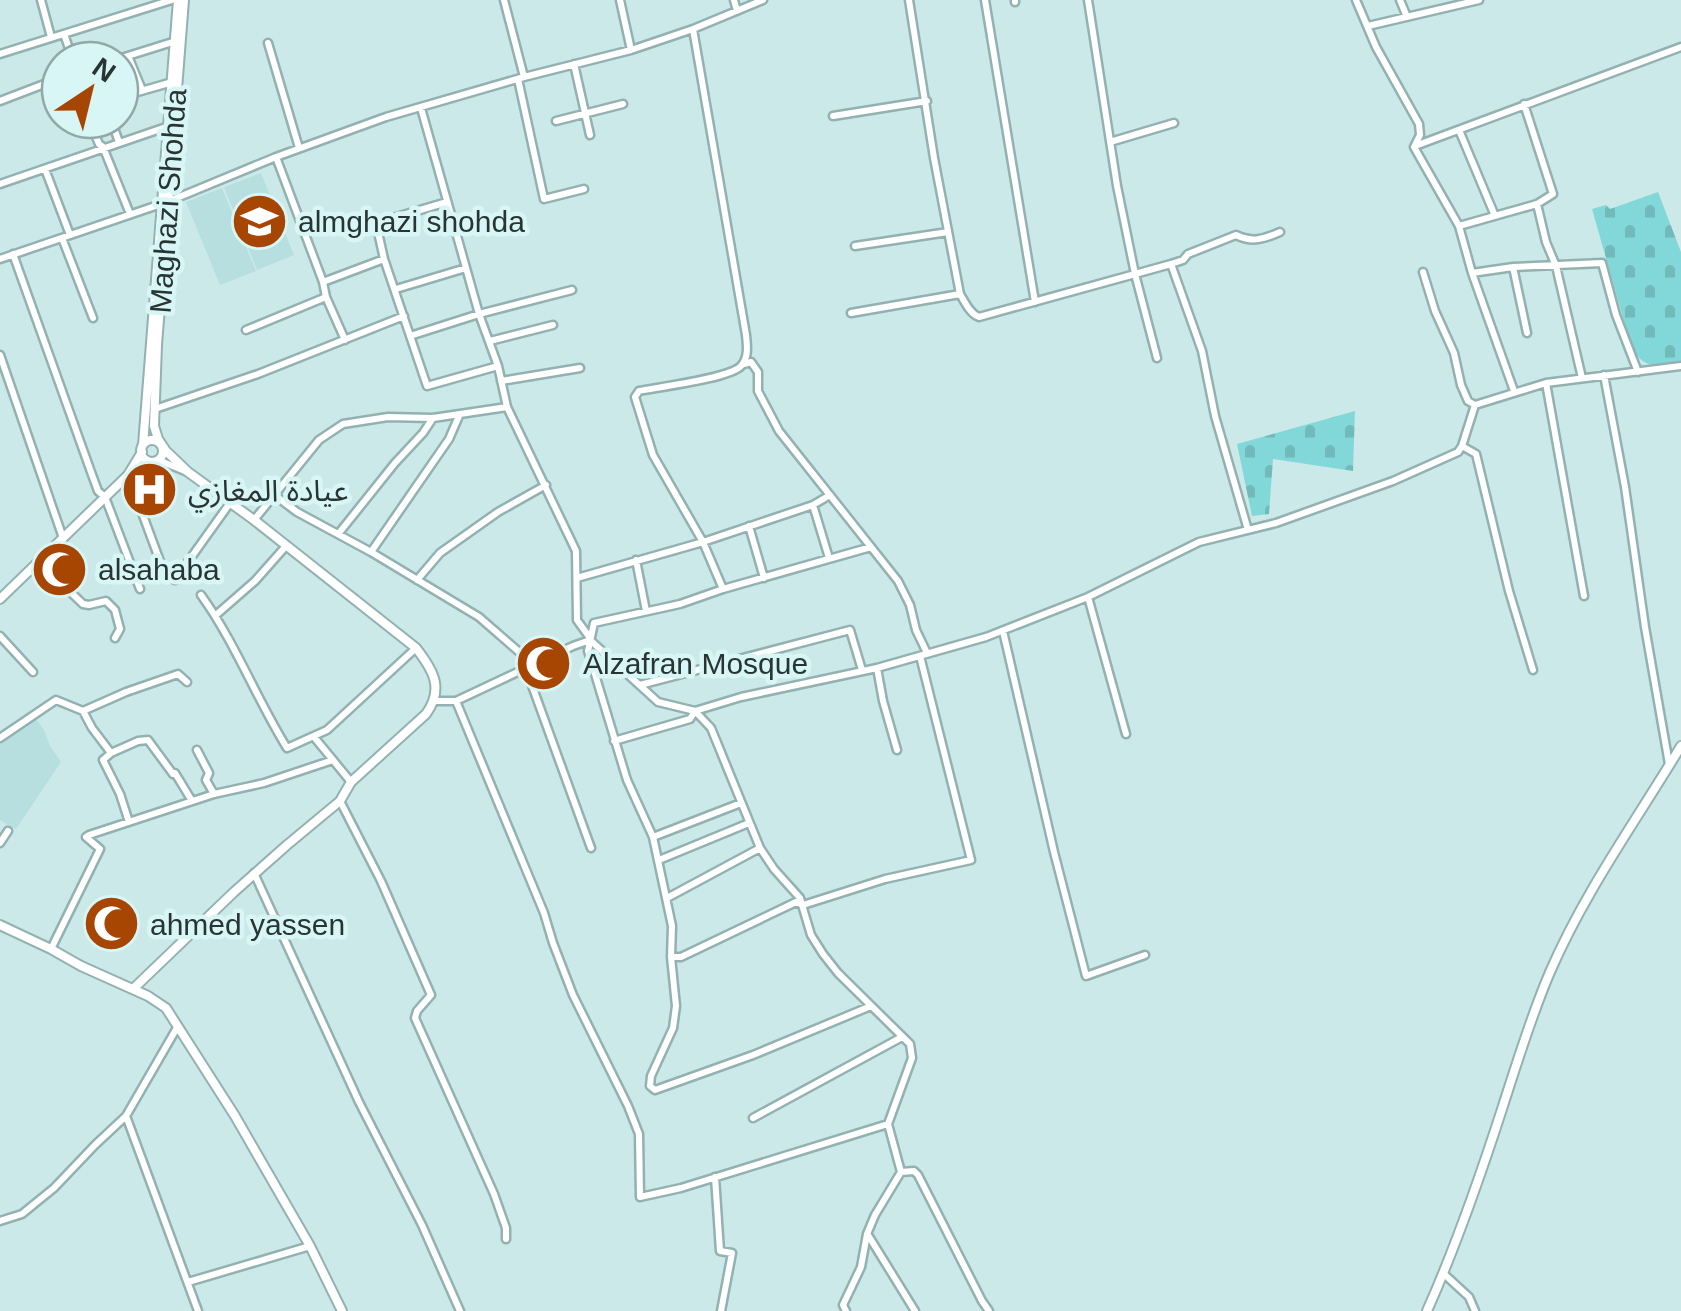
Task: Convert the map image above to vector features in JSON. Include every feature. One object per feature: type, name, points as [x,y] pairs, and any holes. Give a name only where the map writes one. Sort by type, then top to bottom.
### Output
[{"type":"street","points":[[41,0],[51,37]]},
{"type":"street","points":[[0,54],[178,0]]},
{"type":"street","name":"Maghazi Shohda","points":[[151,405],[178,0]]},
{"type":"street","points":[[504,0],[544,199],[584,189]]},
{"type":"street","points":[[620,0],[632,50]]},
{"type":"street","points":[[734,0],[737,11]]},
{"type":"street","points":[[0,259],[164,203],[299,148],[521,78],[632,50],[764,0]]},
{"type":"street","points":[[910,0],[960,294],[974,315],[979,317],[1170,264],[1236,235],[1256,240],[1280,232]]},
{"type":"street","points":[[985,0],[1034,302]]},
{"type":"street","points":[[1088,0],[1129,251],[1157,358]]},
{"type":"street","points":[[1356,0],[1376,47],[1419,124],[1420,135],[1414,146]]},
{"type":"street","points":[[1400,0],[1408,17]]},
{"type":"street","points":[[1368,26],[1408,17],[1436,4],[1479,0]]},
{"type":"street","points":[[693,29],[746,334],[744,364]]},
{"type":"street","points":[[64,34],[66,40]]},
{"type":"street","points":[[140,52],[178,40]]},
{"type":"street","points":[[268,43],[299,148]]},
{"type":"street","points":[[1414,146],[1681,47]]},
{"type":"street","points":[[574,64],[590,135]]},
{"type":"street","points":[[140,85],[142,90],[174,82]]},
{"type":"street","points":[[0,100],[40,85]]},
{"type":"street","points":[[833,116],[927,101]]},
{"type":"street","points":[[556,121],[623,104]]},
{"type":"street","points":[[1459,226],[1536,204],[1553,194],[1524,104]]},
{"type":"street","points":[[421,108],[507,406],[576,551],[578,620],[590,640],[658,702],[695,711],[877,668],[1003,631],[1088,597],[1199,542],[1276,523],[1393,481],[1458,452],[1475,405]]},
{"type":"street","points":[[1110,142],[1174,123]]},
{"type":"street","points":[[0,184],[170,126]]},
{"type":"street","points":[[1458,130],[1495,216]]},
{"type":"street","points":[[97,140],[130,214]]},
{"type":"street","points":[[1414,146],[1459,226],[1514,391]]},
{"type":"street","points":[[276,157],[345,340]]},
{"type":"street","points":[[45,169],[93,318]]},
{"type":"street","points":[[447,202],[376,223],[384,259],[427,386],[498,366]]},
{"type":"street","points":[[1536,204],[1556,266],[1582,378]]},
{"type":"street","points":[[855,246],[948,232]]},
{"type":"street","points":[[13,254],[98,491],[105,497],[140,589]]},
{"type":"street","points":[[324,282],[384,259]]},
{"type":"street","points":[[1472,273],[1602,263],[1616,315],[1638,372]]},
{"type":"street","points":[[1170,264],[1202,351],[1214,416],[1248,530]]},
{"type":"street","points":[[1512,267],[1527,333]]},
{"type":"street","points":[[396,289],[466,268]]},
{"type":"street","points":[[1424,272],[1461,384],[1468,401],[1475,405],[1546,383],[1681,366]]},
{"type":"street","points":[[410,336],[572,290]]},
{"type":"street","points":[[851,313],[960,294]]},
{"type":"street","points":[[246,330],[326,297]]},
{"type":"street","points":[[151,405],[258,374],[404,316]]},
{"type":"street","points":[[490,341],[553,325]]},
{"type":"street","points":[[0,355],[63,538]]},
{"type":"street","points":[[671,957],[681,957],[788,904],[803,905],[885,879],[971,860],[910,605],[898,581],[779,431],[758,391],[760,380],[751,362],[730,374],[639,392],[635,397],[653,455],[703,542],[723,589]]},
{"type":"street","points":[[501,381],[580,368]]},
{"type":"street","points":[[1604,376],[1669,766]]},
{"type":"street","points":[[1546,383],[1584,596]]},
{"type":"street","points":[[0,600],[131,472],[162,455],[151,405]]},
{"type":"street","points":[[151,405],[142,448],[131,472],[164,572],[175,580],[230,503]]},
{"type":"street","points":[[254,520],[319,440],[344,424],[388,417],[433,418],[507,406]]},
{"type":"street","points":[[372,552],[460,414]]},
{"type":"street","points":[[338,533],[433,418]]},
{"type":"street","points":[[133,989],[254,873],[340,801],[351,782],[436,701],[435,679],[416,648],[188,472],[161,445],[152,440],[142,448]]},
{"type":"street","points":[[1462,446],[1476,454],[1480,466],[1532,670]]},
{"type":"street","points":[[142,448],[144,457],[188,472]]},
{"type":"street","points":[[417,580],[440,554],[498,512],[546,485]]},
{"type":"street","points":[[273,494],[479,617],[530,667],[591,848]]},
{"type":"street","points":[[577,578],[703,542],[813,505],[830,495]]},
{"type":"street","points":[[813,505],[829,558]]},
{"type":"street","points":[[749,526],[764,578]]},
{"type":"street","points":[[216,615],[256,580],[286,546]]},
{"type":"street","points":[[870,547],[680,604],[594,623],[588,651],[627,780],[653,837],[672,926],[676,1006],[673,1028],[650,1086],[655,1090],[753,1055],[871,1006]]},
{"type":"street","points":[[636,560],[646,611]]},
{"type":"street","points":[[39,562],[83,604],[106,601],[115,610],[120,629],[115,638]]},
{"type":"street","points":[[201,595],[216,615],[287,748],[327,730],[416,648]]},
{"type":"street","points":[[1088,597],[1126,734]]},
{"type":"street","points":[[639,686],[850,630],[862,670]]},
{"type":"street","points":[[1003,631],[1086,976],[1145,955]]},
{"type":"street","points":[[0,636],[33,672]]},
{"type":"street","points":[[436,701],[456,702],[590,640]]},
{"type":"street","points":[[877,668],[897,750]]},
{"type":"street","points":[[83,711],[178,674],[186,682]]},
{"type":"street","points":[[0,738],[56,700],[83,711],[111,753]]},
{"type":"street","points":[[456,702],[537,895],[574,996],[639,1134],[640,1197],[888,1124]]},
{"type":"street","points":[[614,741],[690,719],[695,711]]},
{"type":"street","points":[[695,711],[711,728],[760,848],[803,905],[811,934],[823,954],[910,1044],[912,1058],[888,1124],[901,1172],[875,1215],[862,1267],[843,1304],[846,1311]]},
{"type":"street","points":[[314,737],[351,782]]},
{"type":"street","points":[[129,823],[104,760],[138,741],[148,740],[192,801]]},
{"type":"street","points":[[1427,1311],[1444,1274],[1550,970],[1574,920],[1681,746]]},
{"type":"street","points":[[197,750],[214,794]]},
{"type":"street","points":[[52,948],[100,849],[86,837],[333,760]]},
{"type":"street","points":[[340,801],[382,881],[431,995],[415,1018],[494,1194],[506,1239]]},
{"type":"street","points":[[653,837],[740,803]]},
{"type":"street","points":[[658,860],[749,823]]},
{"type":"street","points":[[0,844],[8,831]]},
{"type":"street","points":[[667,898],[760,848]]},
{"type":"street","points":[[254,873],[460,1311]]},
{"type":"street","points":[[0,924],[166,1008],[235,1116],[310,1246],[342,1311]]},
{"type":"street","points":[[0,1221],[22,1214],[54,1188],[126,1116],[178,1026]]},
{"type":"street","points":[[753,1118],[902,1037]]},
{"type":"street","points":[[126,1116],[198,1311]]},
{"type":"street","points":[[901,1172],[918,1174],[990,1311]]},
{"type":"street","points":[[715,1177],[720,1251],[732,1254],[721,1311]]},
{"type":"street","points":[[868,1234],[914,1311]]},
{"type":"street","points":[[188,1282],[310,1246]]},
{"type":"street","points":[[1444,1274],[1469,1297],[1475,1311]]},
{"type":"shaded area","name":"almghazi shohda","points":[[261,173],[294,255],[257,270],[224,187]]},
{"type":"shaded area","points":[[222,188],[256,271],[220,285],[186,202]]},
{"type":"shaded area","points":[[34,716],[61,762],[16,829],[0,820],[0,740]]},
{"type":"green space","points":[[1658,192],[1681,252],[1681,361],[1651,364],[1641,360],[1631,346],[1592,209],[1606,205],[1610,209]]},
{"type":"green space","points":[[1355,411],[1353,471],[1273,459],[1269,514],[1252,516],[1237,444]]},
{"type":"place","name":"almghazi shohda","points":[[259,221]]},
{"type":"place","name":"عيادة المغازي","points":[[149,490]]},
{"type":"place","name":"alsahaba","points":[[59,569]]},
{"type":"place","name":"Alzafran Mosque","points":[[544,663]]},
{"type":"place","name":"ahmed yassen","points":[[111,924]]}]
